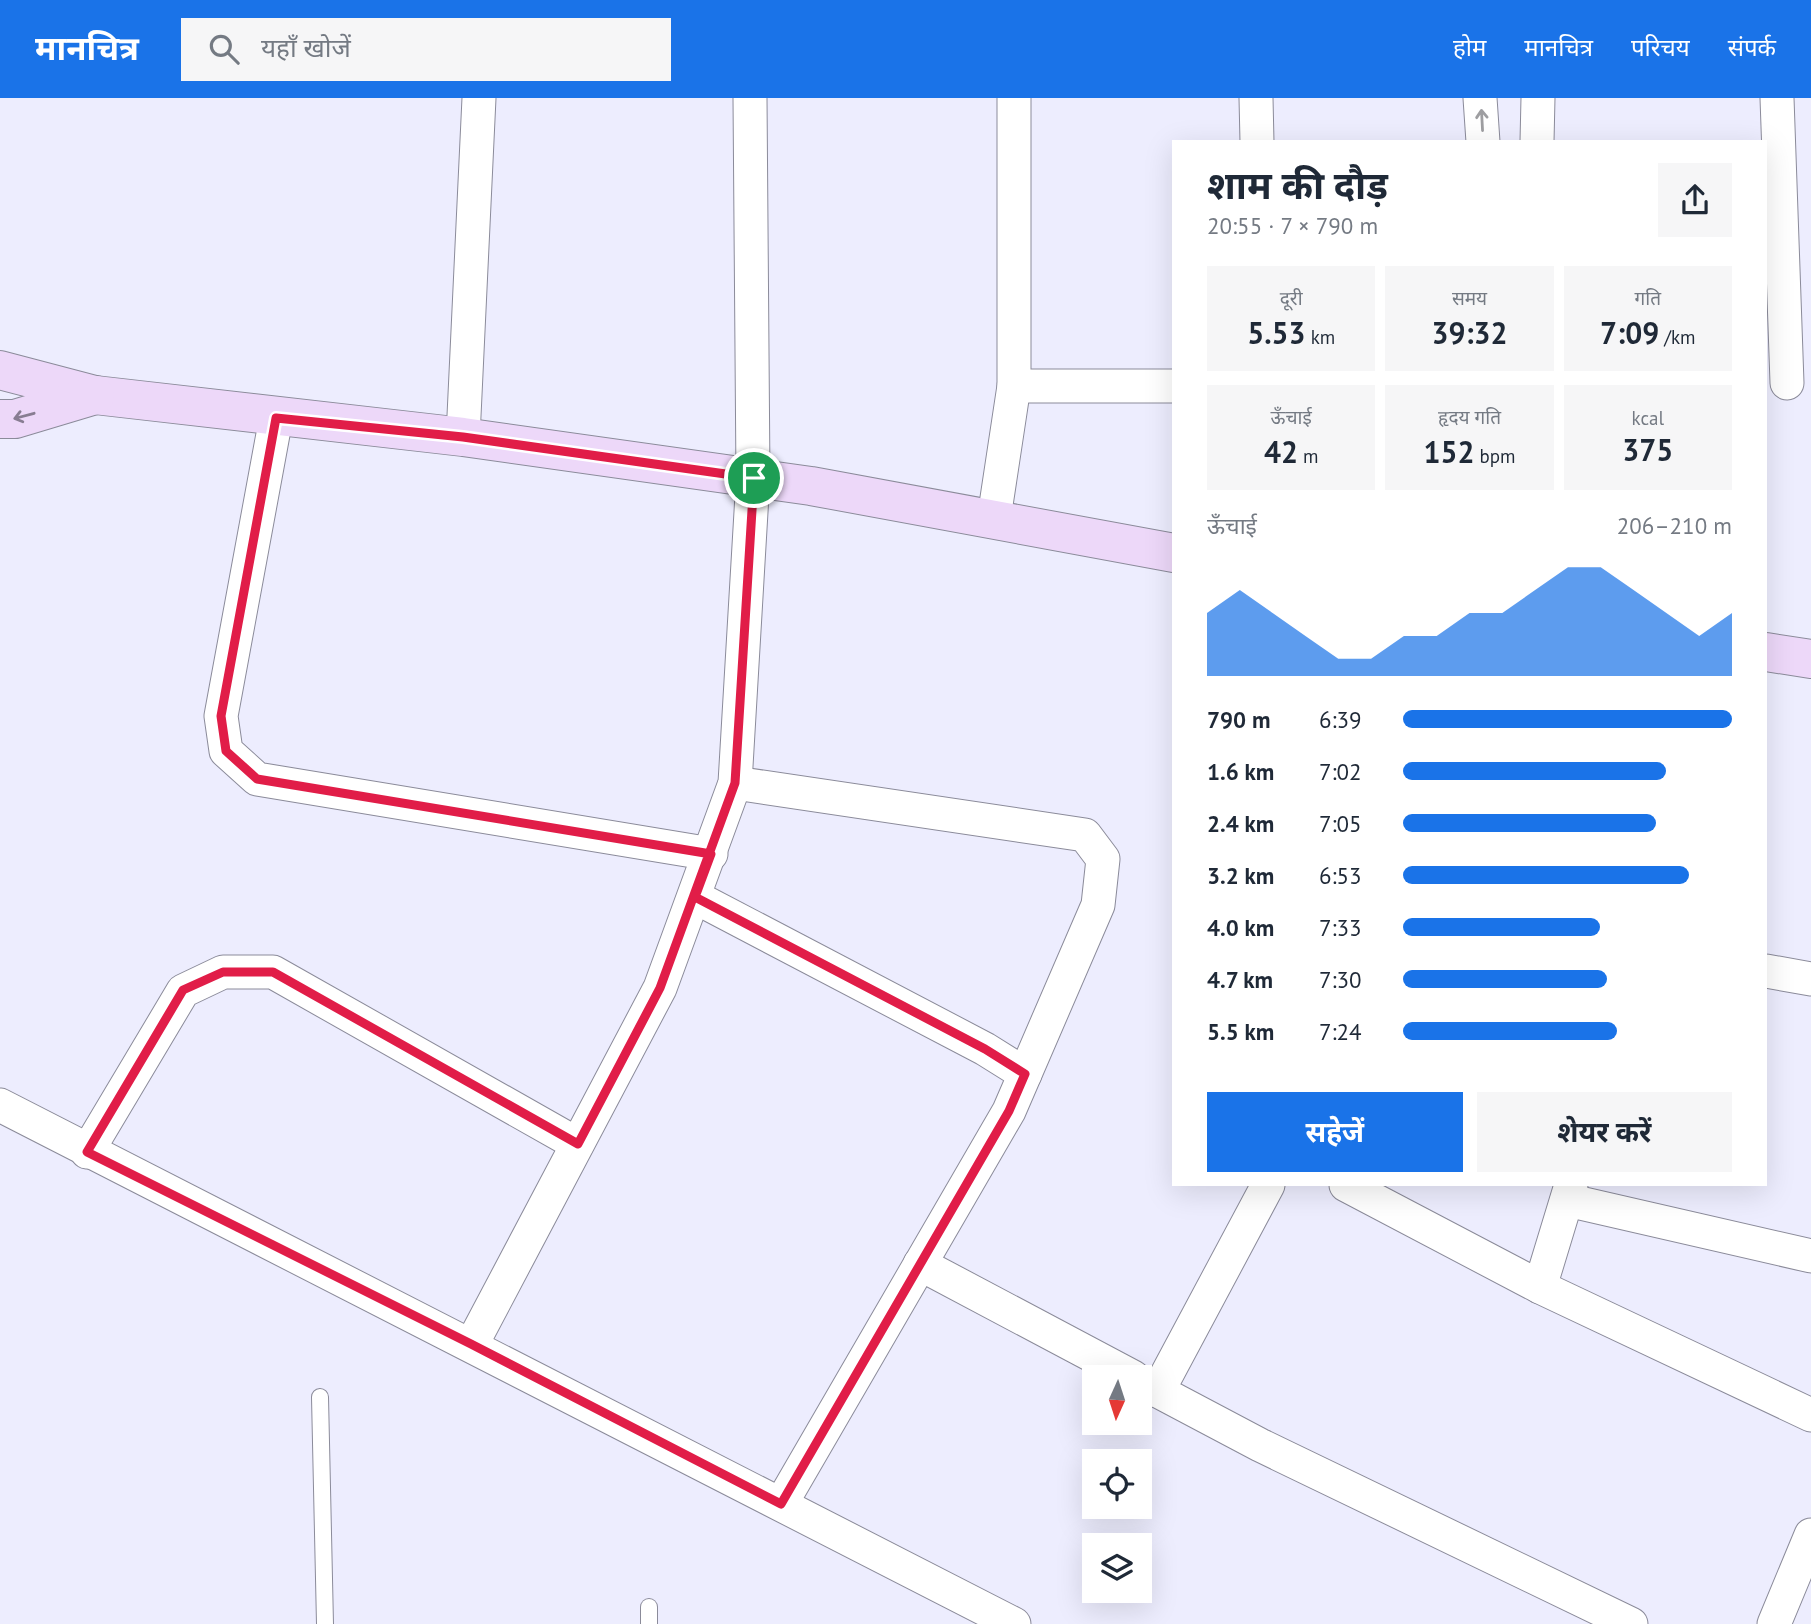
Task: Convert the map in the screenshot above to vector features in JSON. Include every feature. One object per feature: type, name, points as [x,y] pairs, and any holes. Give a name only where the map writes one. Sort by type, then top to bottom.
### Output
[{"type":"street","points":[[463,437],[479,98]]},
{"type":"street","points":[[471,1344],[660,988],[735,783],[754,478],[750,98]]},
{"type":"street","points":[[993,518],[1014,386],[1014,98]]},
{"type":"street","points":[[1256,98],[1257,140]]},
{"type":"street","points":[[1480,98],[1483,140]]},
{"type":"street","points":[[1537,140],[1538,98]]},
{"type":"street","points":[[1777,98],[1788,382]]},
{"type":"street","points":[[0,370],[95,395],[276,418],[463,437],[754,478],[993,518],[1172,553]]},
{"type":"street","points":[[1014,386],[1172,386]]},
{"type":"street","points":[[0,419],[15,419],[95,395]]},
{"type":"street","points":[[276,418],[221,716],[226,751],[257,779],[711,854]]},
{"type":"street","points":[[1767,652],[1811,659]]},
{"type":"street","points":[[735,783],[1085,835],[1103,859],[1098,905],[1009,1111],[781,1504]]},
{"type":"street","points":[[695,897],[985,1049],[1025,1074]]},
{"type":"street","points":[[1767,971],[1811,979]]},
{"type":"street","points":[[87,1152],[183,990],[223,972],[273,972],[578,1144]]},
{"type":"street","points":[[0,1105],[87,1152],[471,1344],[1014,1624]]},
{"type":"street","points":[[1152,1370],[1267,1186]]},
{"type":"street","points":[[1348,1186],[1540,1287],[1811,1415]]},
{"type":"street","points":[[1540,1287],[1569,1192],[1811,1256]]},
{"type":"street","points":[[920,1264],[1110,1365]]},
{"type":"street","points":[[1152,1387],[1260,1445],[1631,1624]]},
{"type":"street","points":[[1774,1624],[1811,1535]]},
{"type":"lane","points":[[320,1397],[325,1624]]},
{"type":"lane","points":[[649,1607],[649,1624]]},
{"type":"route","points":[[754,478],[463,437],[276,418],[221,716],[226,751],[257,779],[711,854],[695,897],[985,1049],[1025,1074],[1009,1111],[781,1504],[471,1344],[87,1152],[183,990],[223,972],[273,972],[578,1144],[660,988],[711,854],[735,783],[754,478]]}]
